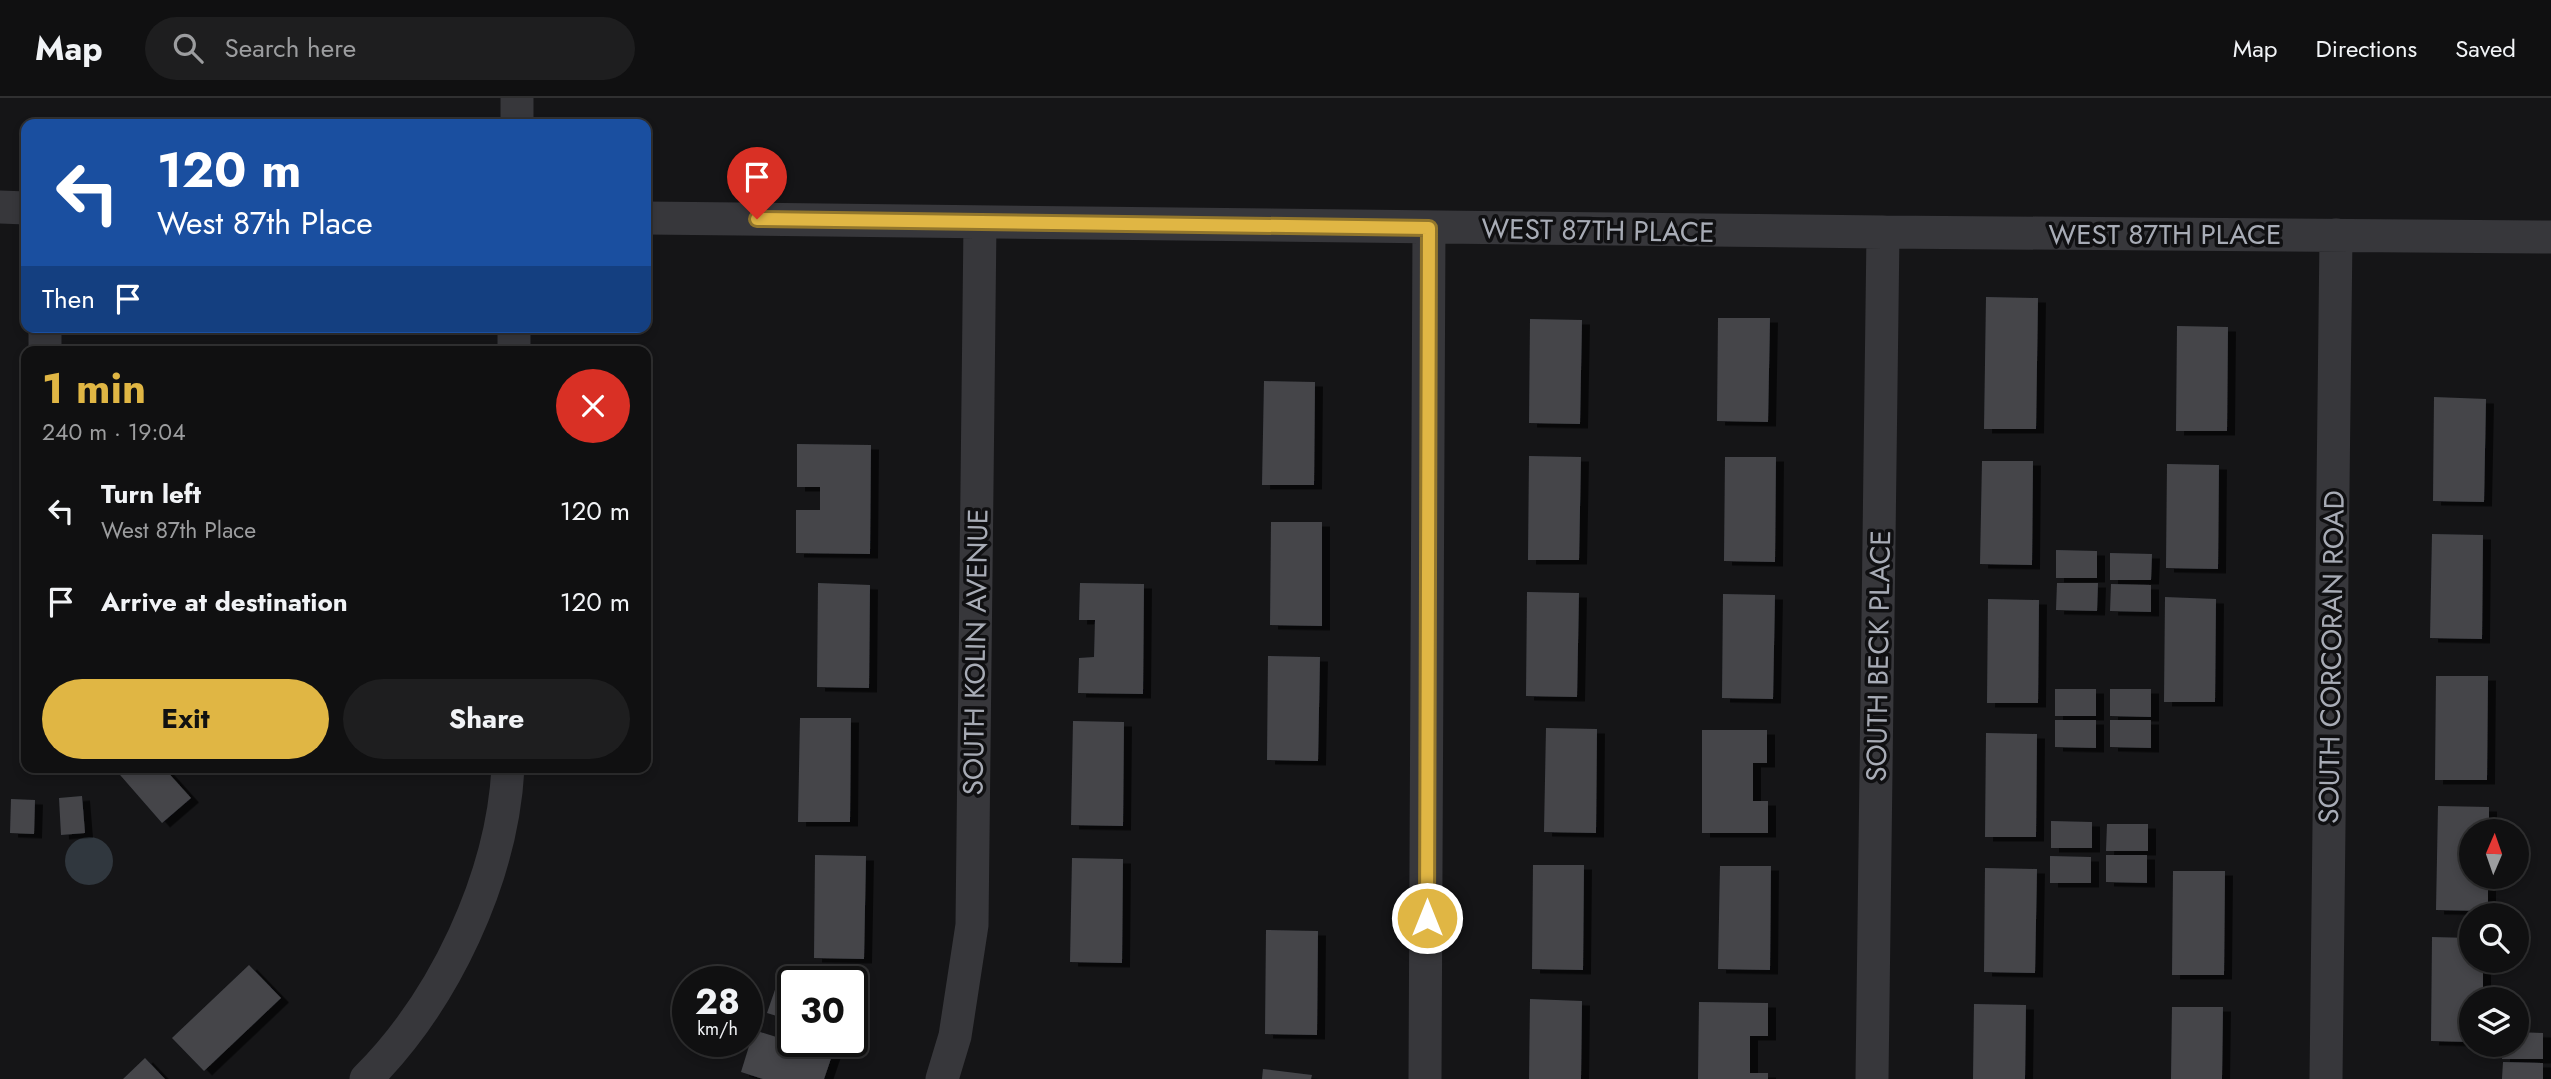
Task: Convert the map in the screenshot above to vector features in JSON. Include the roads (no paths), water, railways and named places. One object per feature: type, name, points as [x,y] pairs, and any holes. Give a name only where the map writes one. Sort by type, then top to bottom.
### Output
[{"type":"street","points":[[517,98],[517,119]]},
{"type":"street","points":[[0,207],[21,208]]},
{"type":"street","name":"WEST 87TH PLACE","points":[[651,218],[1429,228],[2551,237]]},
{"type":"street","name":"SOUTH KOLIN AVENUE","points":[[942,1079],[955,1036],[972,925],[980,222]]},
{"type":"street","points":[[1425,1079],[1429,228]]},
{"type":"street","name":"SOUTH BECK PLACE","points":[[1872,1079],[1883,232]]},
{"type":"street","name":"SOUTH CORCORAN ROAD","points":[[2326,1079],[2336,235]]},
{"type":"street","points":[[366,1079],[419,1016],[475,911],[494,852],[508,773]]}]
